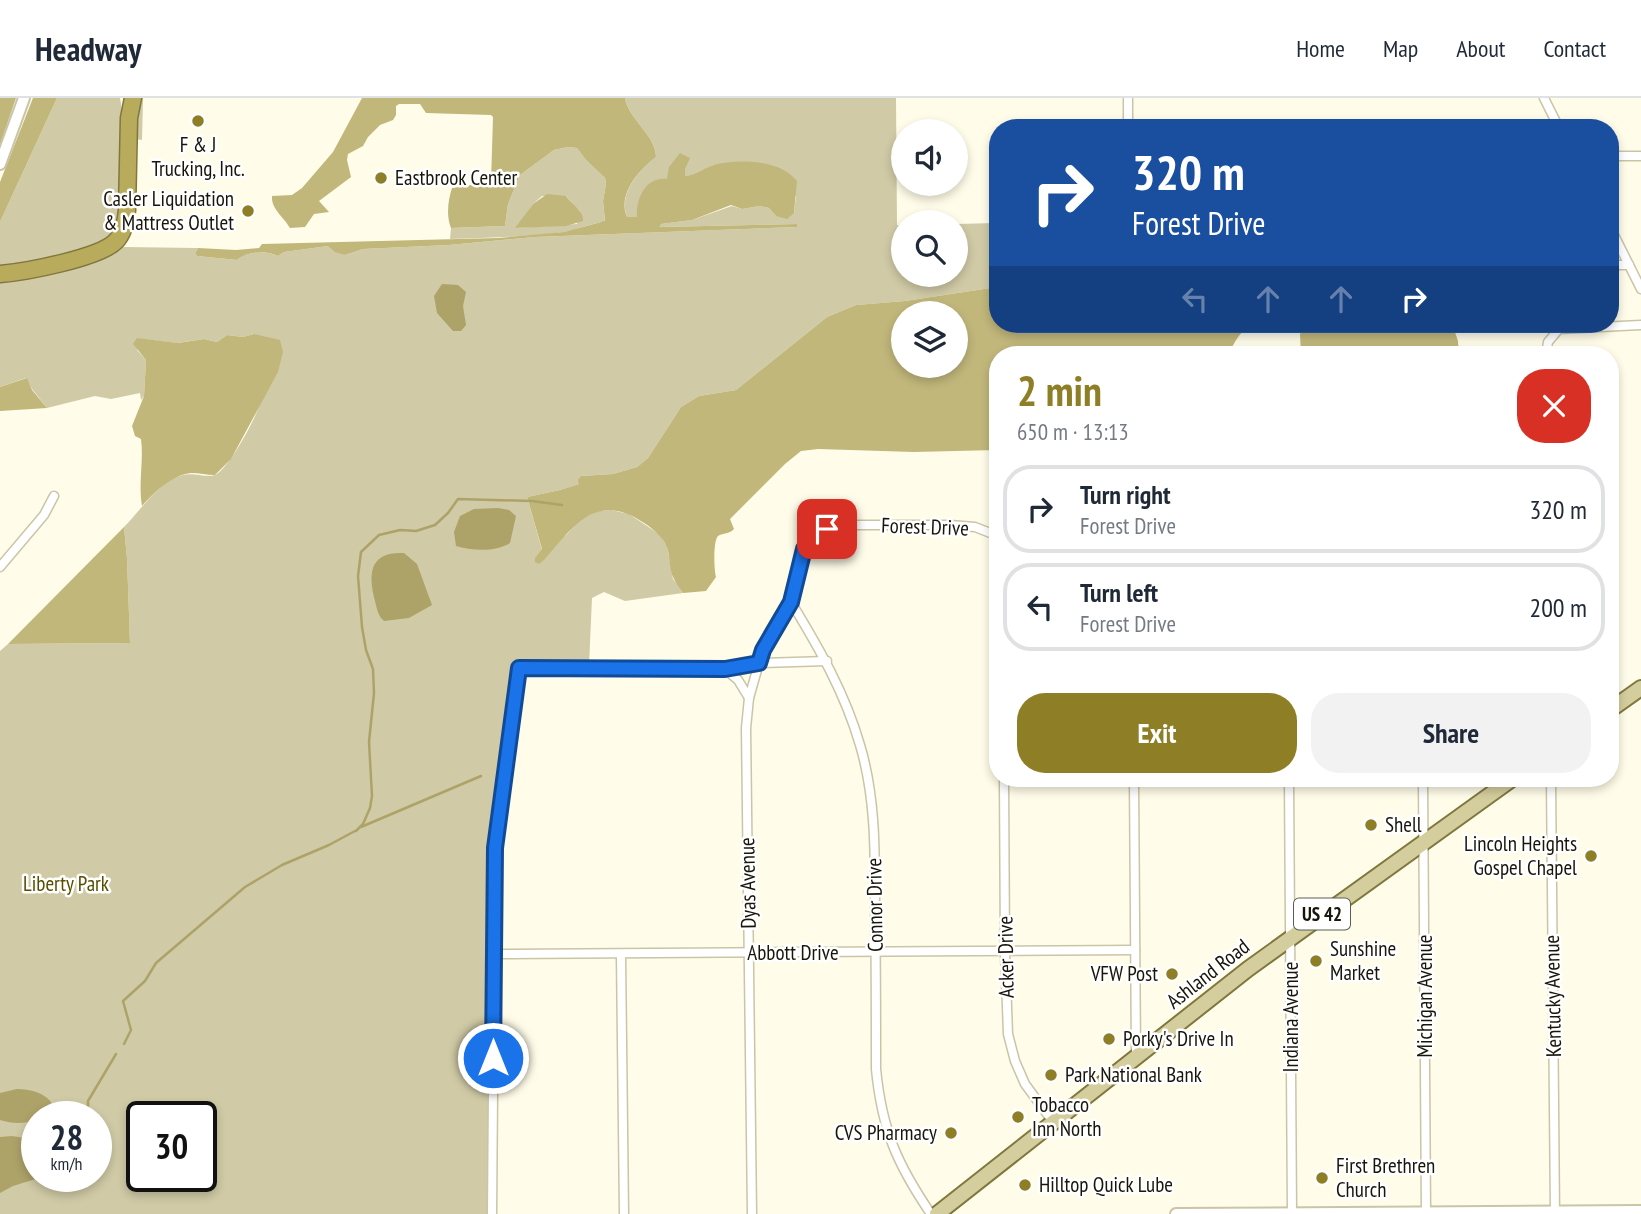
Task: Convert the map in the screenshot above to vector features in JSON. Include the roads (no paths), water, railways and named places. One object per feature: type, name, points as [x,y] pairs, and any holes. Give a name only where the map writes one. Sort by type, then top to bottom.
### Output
[{"type":"highway","points":[[125,98],[129,118]]},
{"type":"highway","points":[[0,274],[92,254],[109,247],[119,238],[127,211],[129,118],[133,98]]},
{"type":"main road","points":[[1619,704],[1641,688]]},
{"type":"main road","name":"Ashland Road","points":[[937,1214],[1291,937],[1501,787]]},
{"type":"street","points":[[0,164],[24,98]]},
{"type":"street","points":[[1128,98],[1128,119]]},
{"type":"street","points":[[1544,98],[1554,119]]},
{"type":"street","points":[[1619,156],[1641,156]]},
{"type":"street","points":[[1619,246],[1641,289]]},
{"type":"street","points":[[1619,265],[1629,265]]},
{"type":"street","points":[[1619,326],[1641,325]]},
{"type":"street","points":[[0,567],[44,515],[54,496]]},
{"type":"street","name":"Forest Drive","points":[[759,663],[763,650],[791,602],[804,549],[814,536],[835,526],[960,525],[989,532]]},
{"type":"street","name":"Connor Drive","points":[[791,602],[827,661],[851,718],[868,778],[875,859],[876,1069],[883,1119],[899,1162],[931,1214]]},
{"type":"street","points":[[492,1214],[493,874],[496,828],[519,668],[725,669],[759,663],[827,661]]},
{"type":"street","name":"Dyas Avenue","points":[[752,1214],[746,728],[749,698],[759,663]]},
{"type":"street","points":[[725,669],[738,680],[749,698]]},
{"type":"street","name":"Acker Drive","points":[[1004,787],[1007,1023],[1011,1047],[1025,1084],[1053,1122]]},
{"type":"street","points":[[1134,787],[1136,1057]]},
{"type":"street","name":"Indiana Avenue","points":[[1289,787],[1292,1214]]},
{"type":"street","name":"Michigan Avenue","points":[[1423,787],[1426,1213]]},
{"type":"street","name":"Kentucky Avenue","points":[[1551,787],[1555,1213]]},
{"type":"street","name":"Abbott Drive","points":[[494,954],[1135,950]]},
{"type":"street","points":[[621,955],[624,1214]]},
{"type":"street","points":[[1176,1214],[1641,1211]]},
{"type":"waterway","points":[[356,831],[363,824],[372,796],[369,742],[374,693],[373,669],[362,627],[358,576],[361,552],[379,535],[400,530],[416,531],[435,525],[458,499],[532,501],[562,505]]},
{"type":"waterway","points":[[361,827],[481,776]]},
{"type":"waterway","points":[[124,1044],[131,1030],[123,1001],[145,981],[156,963],[245,887],[282,865],[355,831]]},
{"type":"waterway","points":[[88,1101],[116,1054]]},
{"type":"place","name":"F & J Trucking, Inc.","points":[[198,121]]},
{"type":"place","name":"Eastbrook Center","points":[[381,178]]},
{"type":"place","name":"Casler Liquidation & Mattress Outlet","points":[[248,211]]},
{"type":"place","name":"Shell","points":[[1371,825]]},
{"type":"place","name":"Lincoln Heights Gospel Chapel","points":[[1591,856]]},
{"type":"place","name":"Sunshine Market","points":[[1316,961]]},
{"type":"place","name":"VFW Post","points":[[1172,974]]},
{"type":"place","name":"Porky's Drive In","points":[[1109,1039]]},
{"type":"place","name":"Park National Bank","points":[[1051,1075]]},
{"type":"place","name":"Tobacco Inn North","points":[[1018,1117]]},
{"type":"place","name":"CVS Pharmacy","points":[[951,1133]]},
{"type":"place","name":"First Brethren Church","points":[[1322,1178]]},
{"type":"place","name":"Hilltop Quick Lube","points":[[1025,1185]]},
{"type":"park label","name":"Liberty Park","points":[[66,884]]}]
